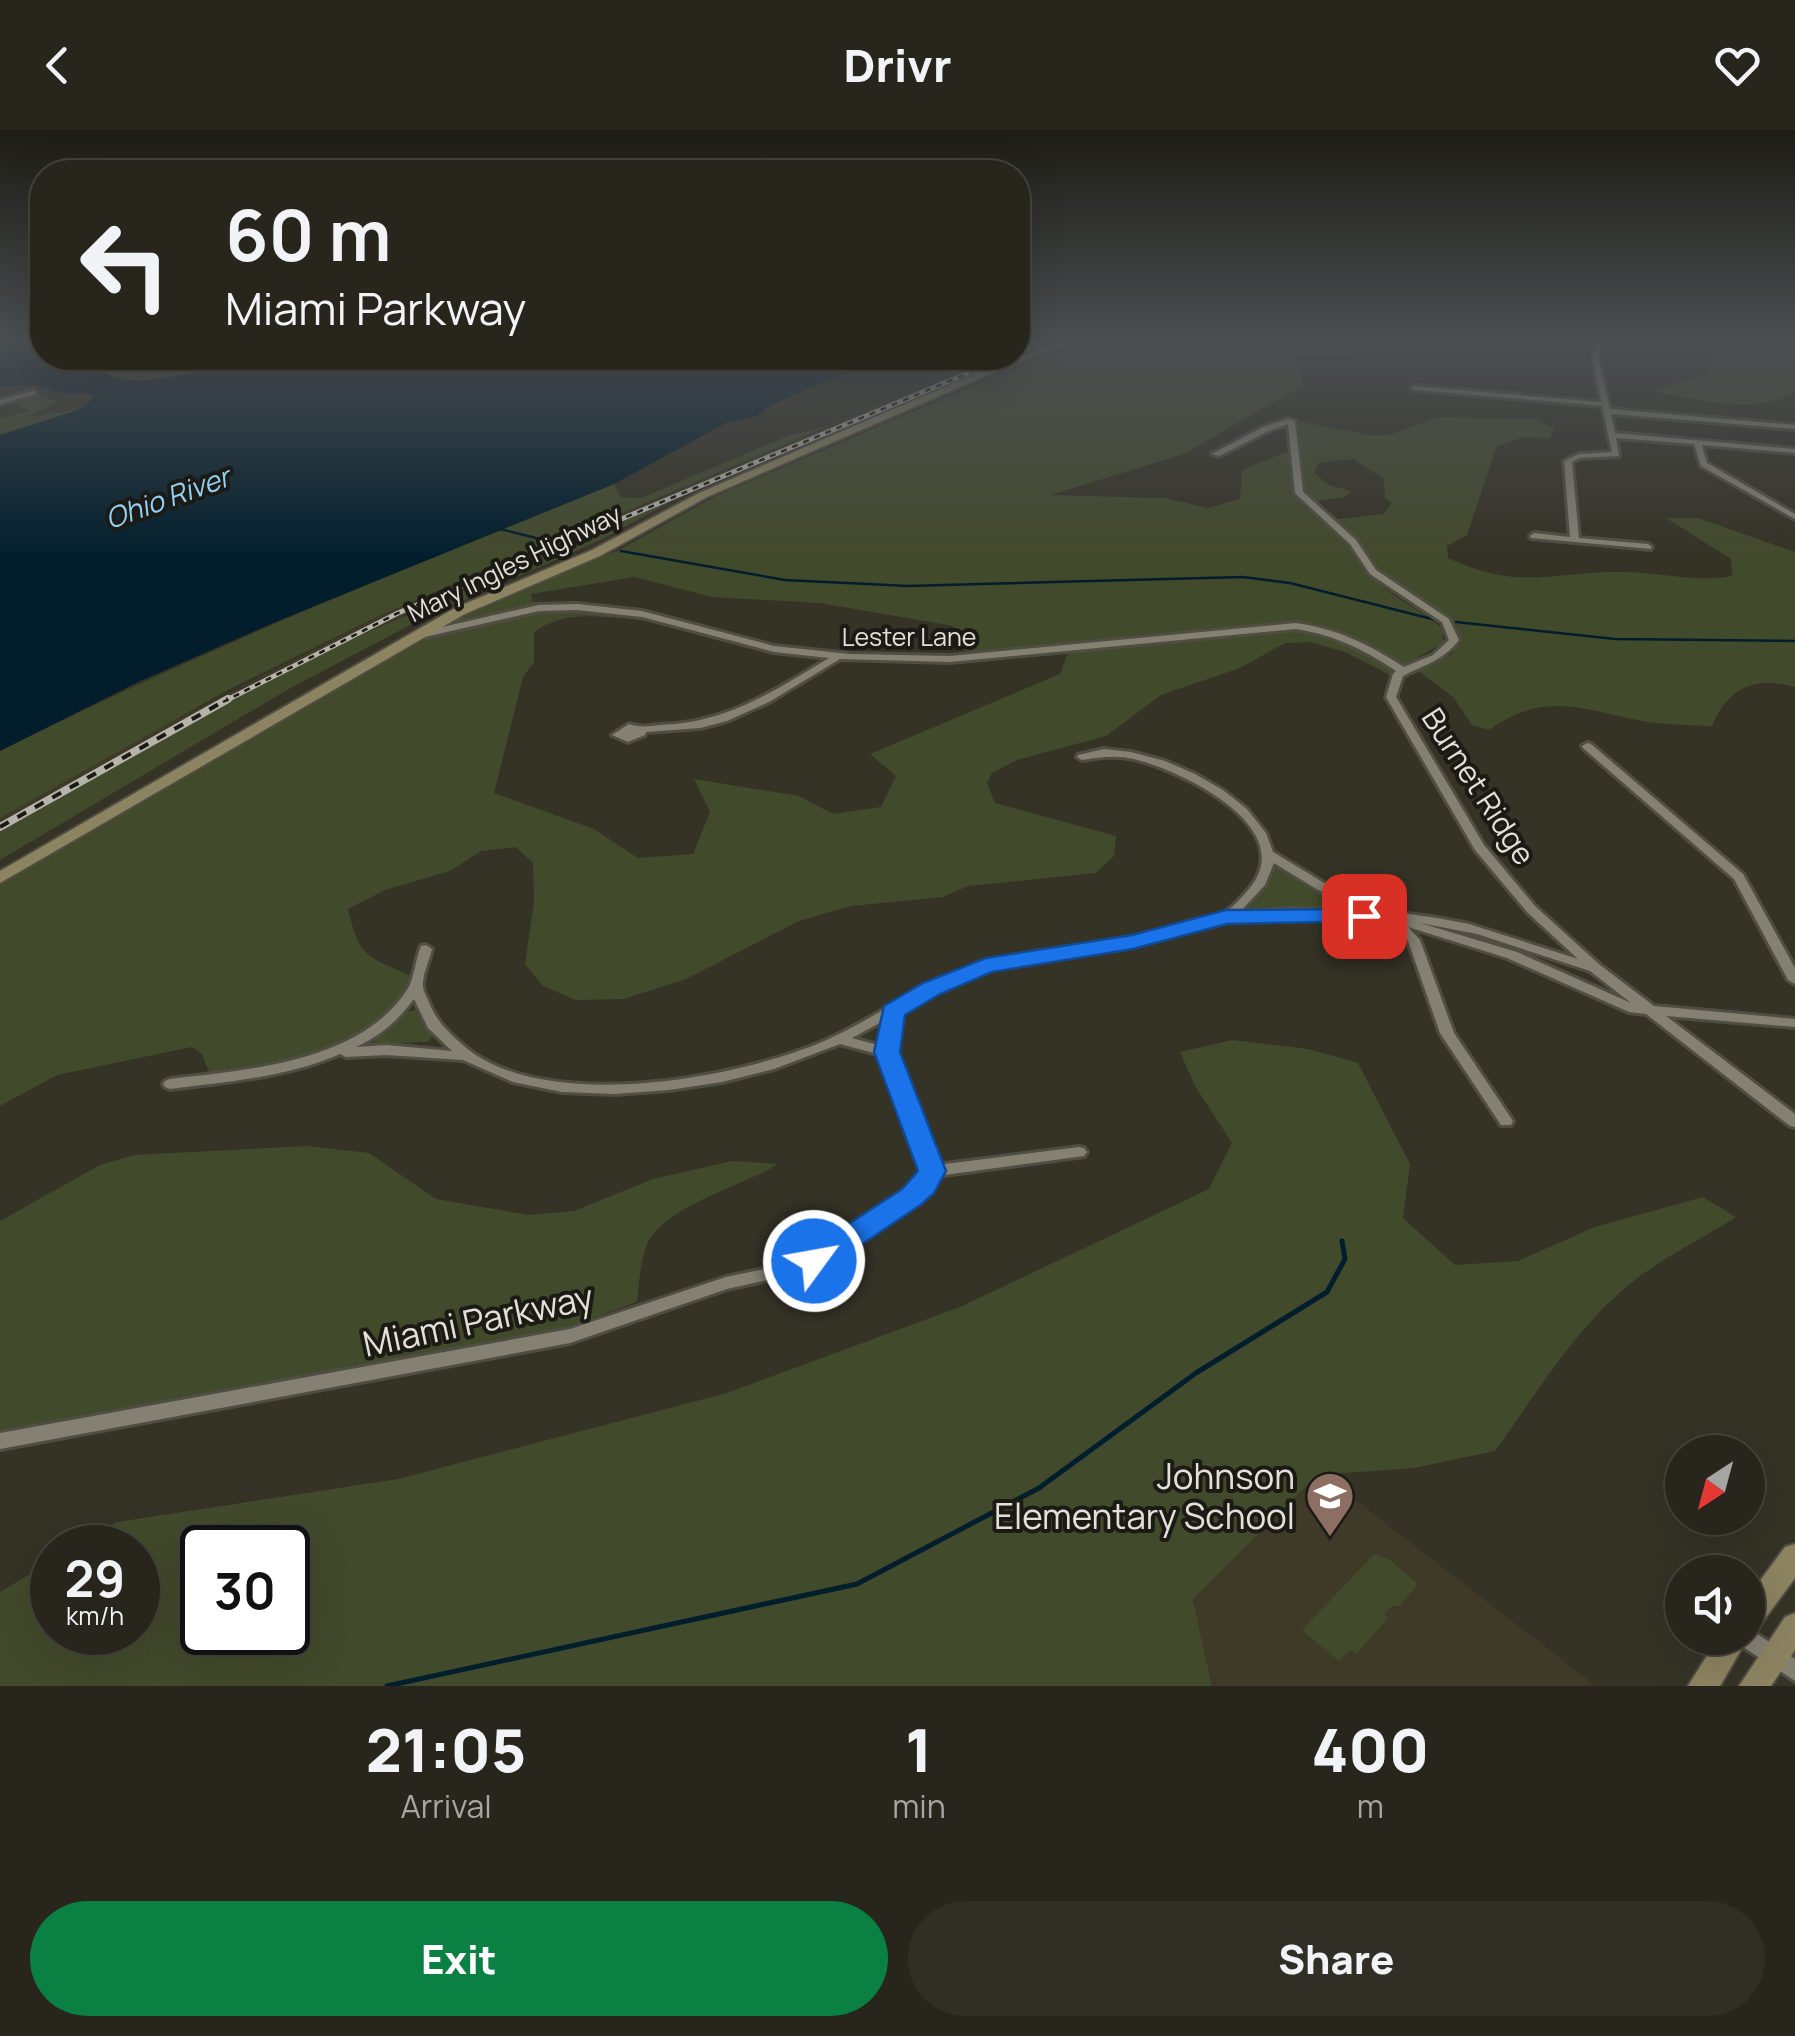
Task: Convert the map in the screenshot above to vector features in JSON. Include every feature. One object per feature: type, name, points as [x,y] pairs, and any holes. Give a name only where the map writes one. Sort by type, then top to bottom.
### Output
[{"type":"street","name":"Mary Ingles Highway","points":[[0,878],[460,611],[596,553],[703,495],[893,413]]},
{"type":"street","points":[[1574,540],[1568,461],[1573,457],[1616,454],[1606,413]]},
{"type":"street","points":[[1654,413],[1795,426]]},
{"type":"street","name":"Burnet Ridge","points":[[1216,454],[1270,427],[1292,421],[1299,493],[1353,542],[1373,572],[1439,615],[1451,628],[1451,647],[1394,679],[1394,705],[1479,847],[1531,909],[1595,968],[1795,1122]]},
{"type":"street","points":[[1612,435],[1795,451]]},
{"type":"street","points":[[1697,442],[1704,464],[1795,517]]},
{"type":"street","points":[[1534,536],[1648,547]]},
{"type":"street","name":"Lester Lane","points":[[412,637],[539,608],[577,607],[642,614],[762,647],[838,656],[975,658],[1295,626],[1320,629],[1347,640],[1403,671]]},
{"type":"street","points":[[640,729],[702,725],[734,717],[838,656]]},
{"type":"street","points":[[1587,746],[1739,877],[1795,980]]},
{"type":"street","points":[[1082,757],[1116,752],[1188,774],[1234,804],[1259,834],[1268,854],[1322,888],[1434,933],[1512,955],[1625,1006],[1795,1022]]},
{"type":"street","points":[[1226,917],[1259,884],[1268,854]]},
{"type":"street","points":[[335,1053],[419,1051],[478,1060],[550,1084],[644,1089],[754,1071],[839,1040],[932,988],[986,966],[1133,942],[1226,917],[1392,916],[1467,927],[1595,968]]},
{"type":"street","points":[[1392,916],[1414,940],[1447,1033],[1506,1122]]},
{"type":"street","points":[[170,1084],[249,1074],[354,1045],[384,1022],[417,988],[426,949]]},
{"type":"street","points":[[417,988],[436,1029],[454,1047],[478,1060]]},
{"type":"street","points":[[893,1012],[887,1052],[932,1171],[1079,1152]]},
{"type":"street","points":[[839,1040],[887,1052]]},
{"type":"street","name":"Miami Parkway","points":[[0,1441],[570,1336],[685,1295],[782,1273],[814,1261],[912,1196],[924,1186],[932,1171]]},
{"type":"street","points":[[1765,1596],[1795,1556]]},
{"type":"street","points":[[1754,1686],[1784,1664],[1795,1626]]},
{"type":"street","points":[[1703,1686],[1723,1655]]},
{"type":"shaded area","points":[[862,413],[880,413],[345,642],[241,695],[0,832],[0,818],[126,745],[380,616]]},
{"type":"shaded area","name":"Johnson Elementary School","points":[[1317,1475],[1348,1494],[1596,1686],[1212,1686],[1193,1601]]},
{"type":"green space","points":[[22,413],[36,413],[28,417],[70,413],[0,435],[0,418]]},
{"type":"green space","points":[[911,413],[1255,413],[1184,454],[1051,495],[1165,498],[1208,508],[1240,499],[1242,470],[1291,450],[1289,470],[1297,497],[1339,535],[1380,584],[1443,629],[1443,643],[1406,664],[1335,631],[1278,622],[981,654],[964,650],[953,626],[820,603],[712,597],[634,577],[531,594],[532,601],[544,605],[420,635],[513,592],[619,550],[716,496]]},
{"type":"green space","points":[[1438,417],[1535,419],[1554,428],[1550,438],[1524,437],[1497,446],[1467,535],[1447,546],[1448,558],[1474,568],[1517,577],[1623,572],[1704,578],[1732,576],[1731,559],[1666,518],[1698,518],[1795,552],[1795,687],[1767,683],[1744,688],[1726,702],[1712,726],[1656,723],[1567,706],[1530,710],[1489,730],[1472,725],[1453,697],[1417,670],[1452,654],[1460,636],[1455,624],[1379,574],[1330,520],[1383,514],[1392,503],[1385,498],[1384,479],[1353,459],[1319,463],[1314,473],[1329,485],[1351,491],[1345,497],[1310,502],[1301,485],[1297,421],[1369,435],[1389,435]]},
{"type":"green space","points":[[828,426],[379,616],[230,689],[0,818],[0,751],[75,714],[304,611],[614,484],[621,497],[641,498],[788,436]]},
{"type":"green space","points":[[677,498],[601,540],[416,622],[287,690],[0,860],[0,832],[241,695],[345,642]]},
{"type":"green space","points":[[567,609],[641,618],[573,617],[534,632],[534,662],[523,677],[494,793],[594,829],[638,858],[693,854],[710,812],[694,779],[799,796],[833,814],[881,807],[896,776],[870,754],[1060,674],[1068,652],[1282,630],[1341,638],[1368,651],[1392,671],[1390,675],[1345,652],[1310,642],[1285,643],[1240,668],[1161,695],[1106,736],[1017,760],[992,773],[987,783],[995,803],[1116,836],[1114,856],[1096,873],[968,886],[943,897],[851,906],[799,921],[686,979],[624,999],[576,1000],[543,986],[525,964],[534,902],[533,863],[516,847],[481,851],[450,871],[385,890],[348,909],[357,938],[368,954],[412,976],[376,1020],[351,1036],[296,1058],[210,1074],[202,1054],[192,1047],[57,1075],[0,1106],[0,881],[411,641],[534,612]]},
{"type":"green space","points":[[1276,867],[1285,869],[1364,911],[1246,911]]},
{"type":"green space","points":[[415,1010],[432,1037],[427,1042],[375,1044],[372,1036],[403,1013]]},
{"type":"green space","points":[[1232,1040],[1308,1049],[1358,1063],[1410,1164],[1403,1218],[1455,1265],[1518,1261],[1595,1227],[1703,1197],[1736,1217],[1651,1268],[1606,1305],[1556,1365],[1495,1451],[1414,1468],[1317,1475],[1193,1600],[1212,1686],[0,1686],[0,1592],[30,1574],[30,1655],[160,1655],[160,1525],[112,1525],[117,1522],[398,1479],[727,1393],[960,1307],[1209,1189],[1232,1143],[1195,1086],[1180,1052]]},
{"type":"green space","points":[[307,1146],[369,1153],[436,1199],[528,1215],[574,1211],[653,1179],[732,1161],[778,1164],[685,1209],[654,1233],[644,1254],[637,1302],[554,1332],[0,1434],[0,1221],[100,1165],[134,1155]]},
{"type":"green space","points":[[1374,1554],[1390,1560],[1418,1584],[1399,1606],[1392,1606],[1384,1614],[1388,1618],[1356,1654],[1350,1650],[1339,1661],[1302,1630]]},
{"type":"water","name":"Ohio River","points":[[70,413],[762,413],[726,423],[614,484],[138,682],[0,751],[0,435]]},
{"type":"waterway","points":[[500,529],[544,540]]},
{"type":"waterway","points":[[621,551],[785,580],[908,586],[1243,577],[1290,583],[1436,620]]},
{"type":"waterway","points":[[1456,622],[1615,639],[1795,641]]},
{"type":"waterway","points":[[387,1686],[857,1584],[1039,1488],[1196,1373],[1327,1292],[1345,1259],[1342,1241]]},
{"type":"railway","points":[[223,702],[398,613],[874,413]]},
{"type":"railway","points":[[0,827],[228,699]]},
{"type":"place","name":"Johnson Elementary School","points":[[1330,1538]]},
{"type":"route","points":[[814,1261],[912,1196],[924,1186],[932,1171],[887,1052],[893,1012],[932,988],[986,966],[1133,942],[1226,917],[1364,916]]}]
